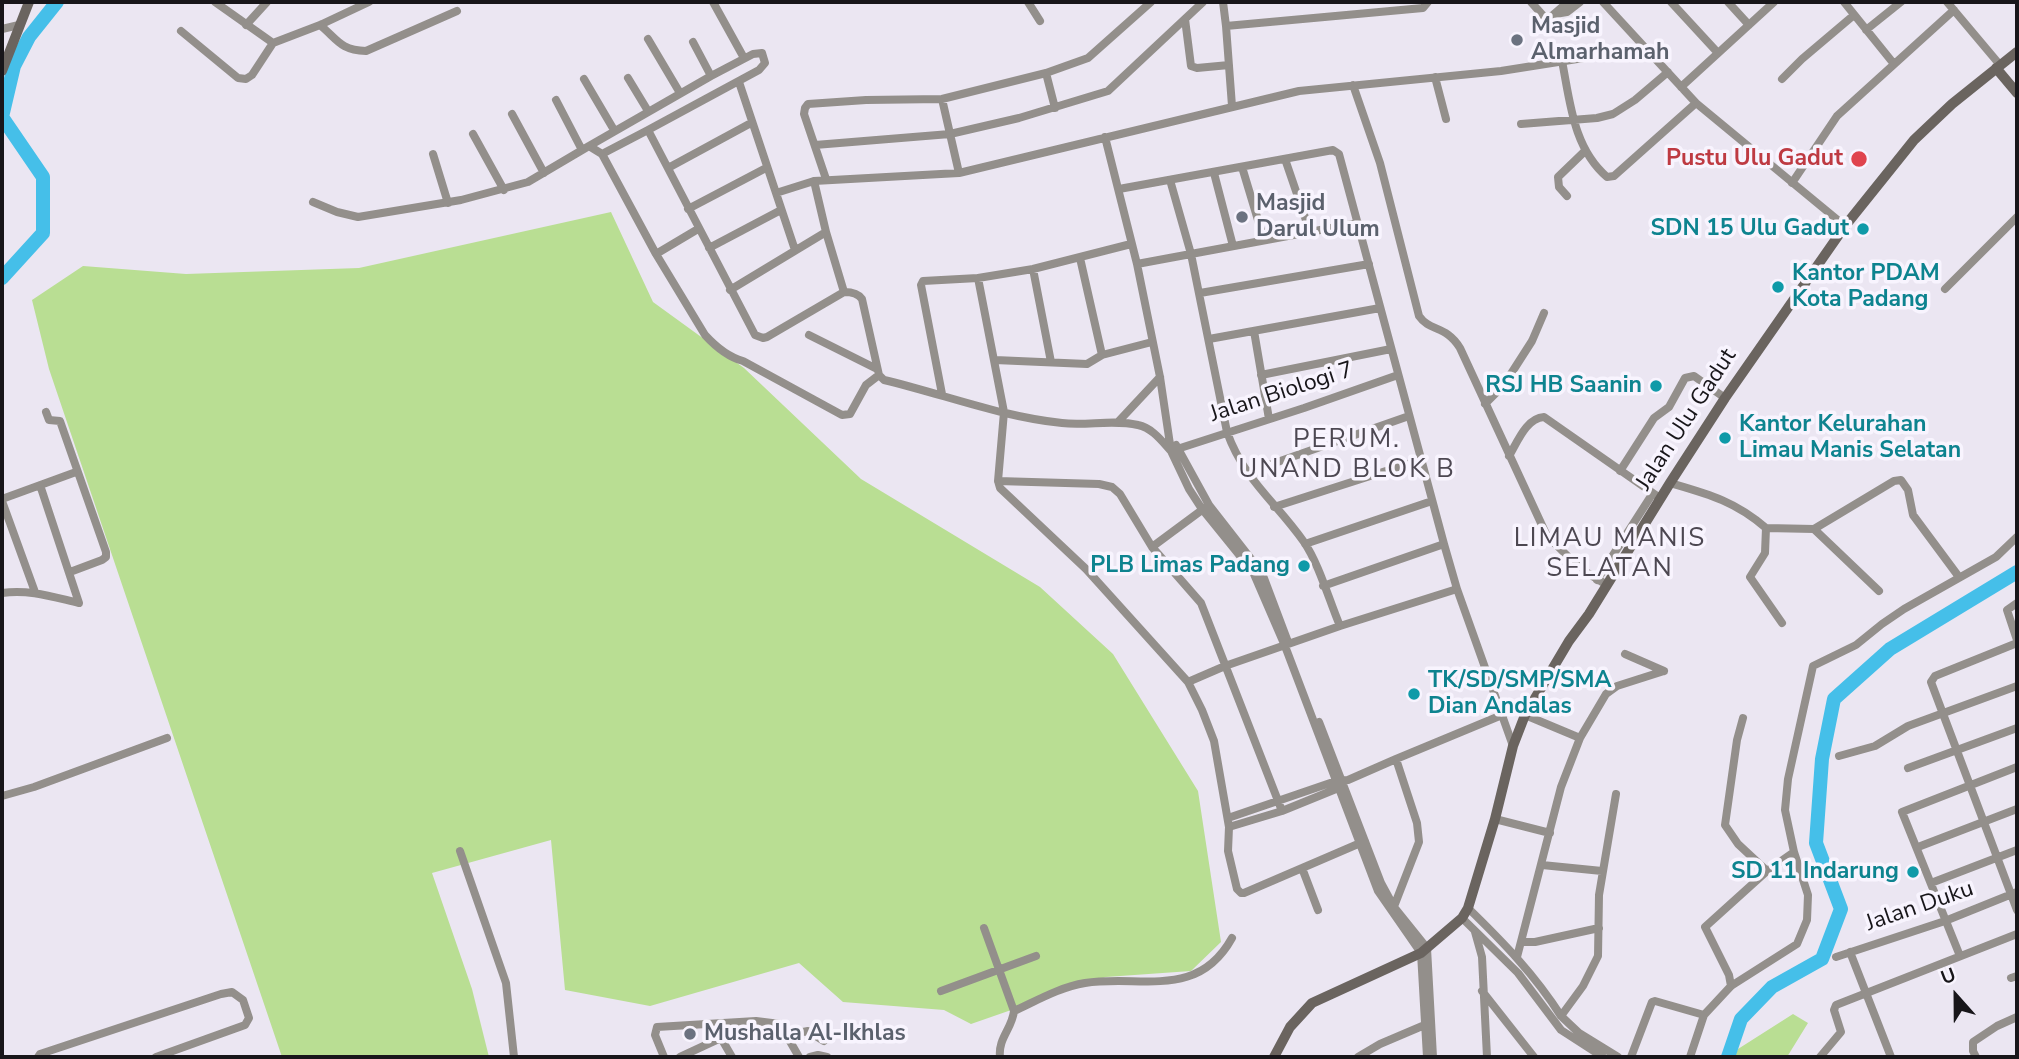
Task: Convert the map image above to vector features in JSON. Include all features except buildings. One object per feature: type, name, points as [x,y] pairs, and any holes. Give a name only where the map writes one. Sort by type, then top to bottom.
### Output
[{"type":"street","points":[[2,71],[29,2]]},
{"type":"street","points":[[215,2],[273,43]]},
{"type":"street","points":[[246,24],[267,2]]},
{"type":"street","points":[[181,31],[238,78],[246,79],[252,75],[273,43],[369,2]]},
{"type":"street","points":[[713,2],[744,58]]},
{"type":"street","points":[[1028,2],[1040,21]]},
{"type":"street","points":[[826,179],[804,114],[805,108],[811,103],[942,99],[1046,73],[1088,58],[1151,2]]},
{"type":"street","points":[[815,145],[950,134],[1055,108],[1108,91],[1203,2]]},
{"type":"street","points":[[1223,2],[1232,106]]},
{"type":"street","points":[[1226,26],[1423,8],[1428,2]]},
{"type":"street","points":[[1531,2],[1547,20]]},
{"type":"street","points":[[1538,27],[1568,2]]},
{"type":"street","points":[[1555,14],[1567,12],[1580,2]]},
{"type":"street","points":[[1603,2],[1696,103],[1845,226]]},
{"type":"street","points":[[1671,2],[1718,53]]},
{"type":"street","points":[[1728,2],[1749,25]]},
{"type":"street","points":[[1681,87],[1774,2]]},
{"type":"street","points":[[1844,2],[1894,64]]},
{"type":"street","points":[[1866,30],[1901,2]]},
{"type":"street","points":[[1947,2],[2017,93]]},
{"type":"street","points":[[1792,183],[1832,122],[1954,10]]},
{"type":"street","points":[[320,25],[343,47],[351,51],[366,51],[457,11]]},
{"type":"street","points":[[1782,79],[1854,15]]},
{"type":"street","points":[[1185,19],[1191,66],[1197,68],[1229,65]]},
{"type":"street","points":[[2,29],[19,25]]},
{"type":"street","points":[[648,39],[680,93]]},
{"type":"street","points":[[693,42],[711,76]]},
{"type":"street","points":[[776,193],[826,179],[959,173],[1299,91],[1501,71],[1647,48]]},
{"type":"street","name":"Jalan Ulu Gadut","points":[[1465,913],[1495,819],[1513,746],[1525,715],[1602,582],[1657,496],[1670,483],[1725,398],[1845,226],[1914,140],[1952,104],[2017,52]]},
{"type":"street","points":[[313,202],[358,217],[448,203],[528,183],[680,93],[744,58],[762,53],[765,63],[760,70],[602,154]]},
{"type":"street","points":[[1562,61],[1574,118],[1585,151],[1606,177],[1614,176],[1696,103]]},
{"type":"street","points":[[1521,124],[1597,118],[1613,114],[1635,100],[1668,72]]},
{"type":"street","points":[[1046,73],[1055,108]]},
{"type":"street","points":[[1435,77],[1446,118]]},
{"type":"street","points":[[628,78],[648,111]]},
{"type":"street","points":[[584,79],[614,130]]},
{"type":"street","points":[[738,82],[795,250]]},
{"type":"street","points":[[1353,85],[1380,163],[1419,316],[1426,324],[1444,330],[1457,342],[1547,536],[1581,569],[1602,582]]},
{"type":"street","points":[[942,99],[959,173]]},
{"type":"street","points":[[556,100],[586,148],[602,154],[656,254],[705,335],[733,358],[842,415],[850,414],[866,385],[878,372]]},
{"type":"street","points":[[512,114],[544,173]]},
{"type":"street","points":[[668,169],[751,123]]},
{"type":"street","points":[[648,130],[755,335],[763,338],[844,292],[859,295],[878,372],[884,380],[1004,412],[1063,424],[1118,422],[1140,425],[1175,449]]},
{"type":"street","points":[[473,134],[504,190]]},
{"type":"street","points":[[1105,136],[1137,264],[1170,437],[1189,489],[1262,573],[1341,782],[1378,891],[1424,950],[1427,1057]]},
{"type":"street","points":[[1119,189],[1333,150],[1339,154],[1457,589],[1513,746]]},
{"type":"street","points":[[1567,196],[1559,187],[1558,177],[1585,151]]},
{"type":"street","points":[[433,154],[448,203]]},
{"type":"street","points":[[1285,159],[1310,232]]},
{"type":"street","points":[[1242,167],[1264,240]]},
{"type":"street","points":[[688,209],[766,168]]},
{"type":"street","points":[[1213,173],[1233,246]]},
{"type":"street","points":[[1170,180],[1200,293],[1227,432],[1246,474],[1306,544],[1340,626]]},
{"type":"street","points":[[814,181],[844,292]]},
{"type":"street","points":[[709,248],[781,210]]},
{"type":"street","points":[[1945,289],[2017,217]]},
{"type":"street","points":[[1137,264],[1358,223]]},
{"type":"street","points":[[656,254],[698,229]]},
{"type":"street","points":[[730,290],[826,232]]},
{"type":"street","points":[[942,394],[922,283],[1033,269],[1131,244]]},
{"type":"street","points":[[1080,258],[1102,355]]},
{"type":"street","points":[[1200,293],[1369,264]]},
{"type":"street","points":[[1033,269],[1051,362]]},
{"type":"street","points":[[978,278],[1004,412],[998,481],[1002,491],[1086,569],[1188,682],[1214,741],[1229,823],[1228,851],[1237,889],[1241,893],[1362,842]]},
{"type":"street","points":[[1209,340],[1380,308]]},
{"type":"street","points":[[1485,404],[1506,382],[1532,341],[1544,313]]},
{"type":"street","points":[[1254,331],[1269,419]]},
{"type":"street","points":[[809,335],[878,372]]},
{"type":"street","points":[[995,360],[1087,364],[1102,355],[1152,342]]},
{"type":"street","points":[[1261,375],[1391,349]]},
{"type":"street","name":"Jalan Biologi 7","points":[[1175,449],[1398,375]]},
{"type":"street","points":[[1620,471],[1654,418],[1669,407],[1685,378],[1694,376],[1725,398]]},
{"type":"street","points":[[1118,422],[1160,377]]},
{"type":"street","points":[[46,412],[49,420],[60,421],[106,555],[102,560],[70,572]]},
{"type":"street","points":[[1246,474],[1409,416]]},
{"type":"street","points":[[1509,456],[1530,423],[1537,417],[1544,417],[1657,496]]},
{"type":"street","points":[[1274,507],[1420,460]]},
{"type":"street","points":[[35,592],[2,500],[76,472]]},
{"type":"street","points":[[1670,483],[1730,502],[1766,528],[1814,529],[1894,481],[1901,480],[1908,490],[1914,517],[1959,577]]},
{"type":"street","points":[[998,481],[1098,484],[1112,487],[1120,494],[1152,547],[1201,603],[1281,806]]},
{"type":"street","points":[[2,593],[35,592],[79,603],[40,485]]},
{"type":"street","points":[[1306,544],[1432,501]]},
{"type":"street","points":[[1152,547],[1205,507]]},
{"type":"street","points":[[1766,528],[1765,553],[1750,577],[1782,624]]},
{"type":"street","points":[[1814,529],[1879,591]]},
{"type":"street","points":[[1689,1057],[1704,1015],[1731,986],[1797,944],[1807,920],[1808,895],[1794,852],[1785,810],[1788,779],[1813,666],[1856,645],[1882,624],[1996,557],[2017,537]]},
{"type":"street","points":[[1323,586],[1444,544]]},
{"type":"street","points":[[1188,682],[1225,666],[1340,626],[1457,589]]},
{"type":"street","points":[[2015,604],[2007,610],[2007,615],[2017,641],[1935,676],[1931,682],[1997,858],[2014,893],[2017,910]]},
{"type":"street","points":[[1517,957],[1561,787],[1580,737],[1606,694],[1617,686],[1664,671],[1625,654]]},
{"type":"street","points":[[1839,756],[1875,746],[1900,730],[2017,686]]},
{"type":"street","points":[[1229,823],[1281,806],[1502,715]]},
{"type":"street","points":[[1525,715],[1580,737]]},
{"type":"street","points":[[1743,718],[1737,740],[1725,825],[1738,844],[1767,871]]},
{"type":"street","points":[[1908,768],[2017,728]]},
{"type":"street","points":[[2,796],[34,787],[167,738]]},
{"type":"street","points":[[1393,909],[1419,842],[1419,832],[1396,759]]},
{"type":"street","points":[[1960,956],[1918,846],[1902,812],[2017,767]]},
{"type":"street","points":[[1561,1016],[1596,965],[1600,946],[1598,910],[1602,871],[1616,794]]},
{"type":"street","points":[[1918,846],[2017,809]]},
{"type":"street","points":[[1495,819],[1550,833]]},
{"type":"street","points":[[1931,883],[2017,850]]},
{"type":"street","points":[[460,851],[506,983],[514,1057]]},
{"type":"street","points":[[1731,986],[1729,975],[1705,927],[1767,871],[1794,852]]},
{"type":"street","points":[[1542,865],[1602,871]]},
{"type":"street","points":[[1302,868],[1318,910]]},
{"type":"street","name":"Jalan Duku","points":[[1836,957],[2014,893]]},
{"type":"street","points":[[1465,913],[1474,930],[1482,957],[1487,1057]]},
{"type":"street","points":[[1274,1057],[1290,1027],[1312,1003],[1424,950],[1465,913]]},
{"type":"street","points":[[1465,913],[1517,957],[1546,991],[1561,1016],[1579,1033],[1618,1057]]},
{"type":"street","points":[[984,928],[1014,1011],[1000,1041],[1000,1057]]},
{"type":"street","points":[[1522,942],[1535,942],[1599,928]]},
{"type":"street","points":[[1474,930],[1518,973],[1561,1030],[1597,1055]]},
{"type":"street","points":[[1820,1057],[1841,1032],[1834,1010],[1836,1004],[2017,934]]},
{"type":"street","points":[[1014,1011],[1069,987],[1085,983],[1175,981],[1210,964],[1232,938]]},
{"type":"street","points":[[1850,952],[1891,1057]]},
{"type":"street","points":[[941,991],[1035,956]]},
{"type":"street","points":[[1482,991],[1534,1057]]},
{"type":"street","points":[[38,1057],[40,1054],[221,994],[232,992],[239,995],[248,1014],[248,1022],[245,1025],[156,1057]]},
{"type":"street","points":[[1631,1057],[1652,1002],[1704,1015]]},
{"type":"street","points":[[1976,1057],[1973,1042],[2017,1017]]},
{"type":"street","points":[[680,1057],[756,1021]]},
{"type":"street","points":[[664,1057],[655,1035],[657,1027],[756,1021],[780,1024],[799,1057]]},
{"type":"street","points":[[1358,1057],[1428,1023]]},
{"type":"street","points":[[1428,1023],[1433,1057]]},
{"type":"street","points":[[787,1035],[808,1031],[824,1041]]},
{"type":"street","points":[[721,1038],[732,1057]]},
{"type":"street","points":[[810,1057],[827,1057]]},
{"type":"green space","points":[[611,212],[653,302],[744,368],[861,479],[1040,587],[1113,654],[1198,791],[1221,942],[1191,971],[1106,977],[971,1024],[944,1010],[843,1002],[799,963],[650,1006],[565,990],[551,840],[432,873],[472,989],[489,1057],[282,1057],[49,369],[32,300],[83,266],[186,274],[359,268]]},
{"type":"green space","points":[[1793,1014],[1808,1023],[1787,1057],[1734,1057],[1738,1049]]},
{"type":"waterway","points":[[2,278],[43,233],[43,177],[2,117],[14,66],[29,37],[57,2]]},
{"type":"waterway","points":[[1728,1057],[1741,1019],[1772,987],[1822,959],[1841,909],[1816,843],[1822,759],[1834,699],[1890,649],[2017,572]]},
{"type":"place","name":"Masjid Almarhamah","points":[[1517,40]]},
{"type":"place","name":"Pustu Ulu Gadut","points":[[1859,159]]},
{"type":"place","name":"Masjid Darul Ulum","points":[[1242,217]]},
{"type":"place","name":"SDN 15 Ulu Gadut","points":[[1863,229]]},
{"type":"place","name":"Kantor PDAM Kota Padang","points":[[1778,287]]},
{"type":"place","name":"RSJ HB Saanin","points":[[1656,386]]},
{"type":"place","name":"Kantor Kelurahan Limau Manis Selatan","points":[[1725,438]]},
{"type":"place","name":"PLB Limas Padang","points":[[1304,566]]},
{"type":"place","name":"TK/SD/SMP/SMA Dian Andalas","points":[[1414,694]]},
{"type":"place","name":"SD 11 Indarung","points":[[1913,872]]},
{"type":"place","name":"Mushalla Al-Ikhlas","points":[[690,1034]]},
{"type":"district","name":"PERUM. UNAND BLOK B","points":[[1347,456]]},
{"type":"district","name":"LIMAU MANIS SELATAN","points":[[1610,555]]}]
